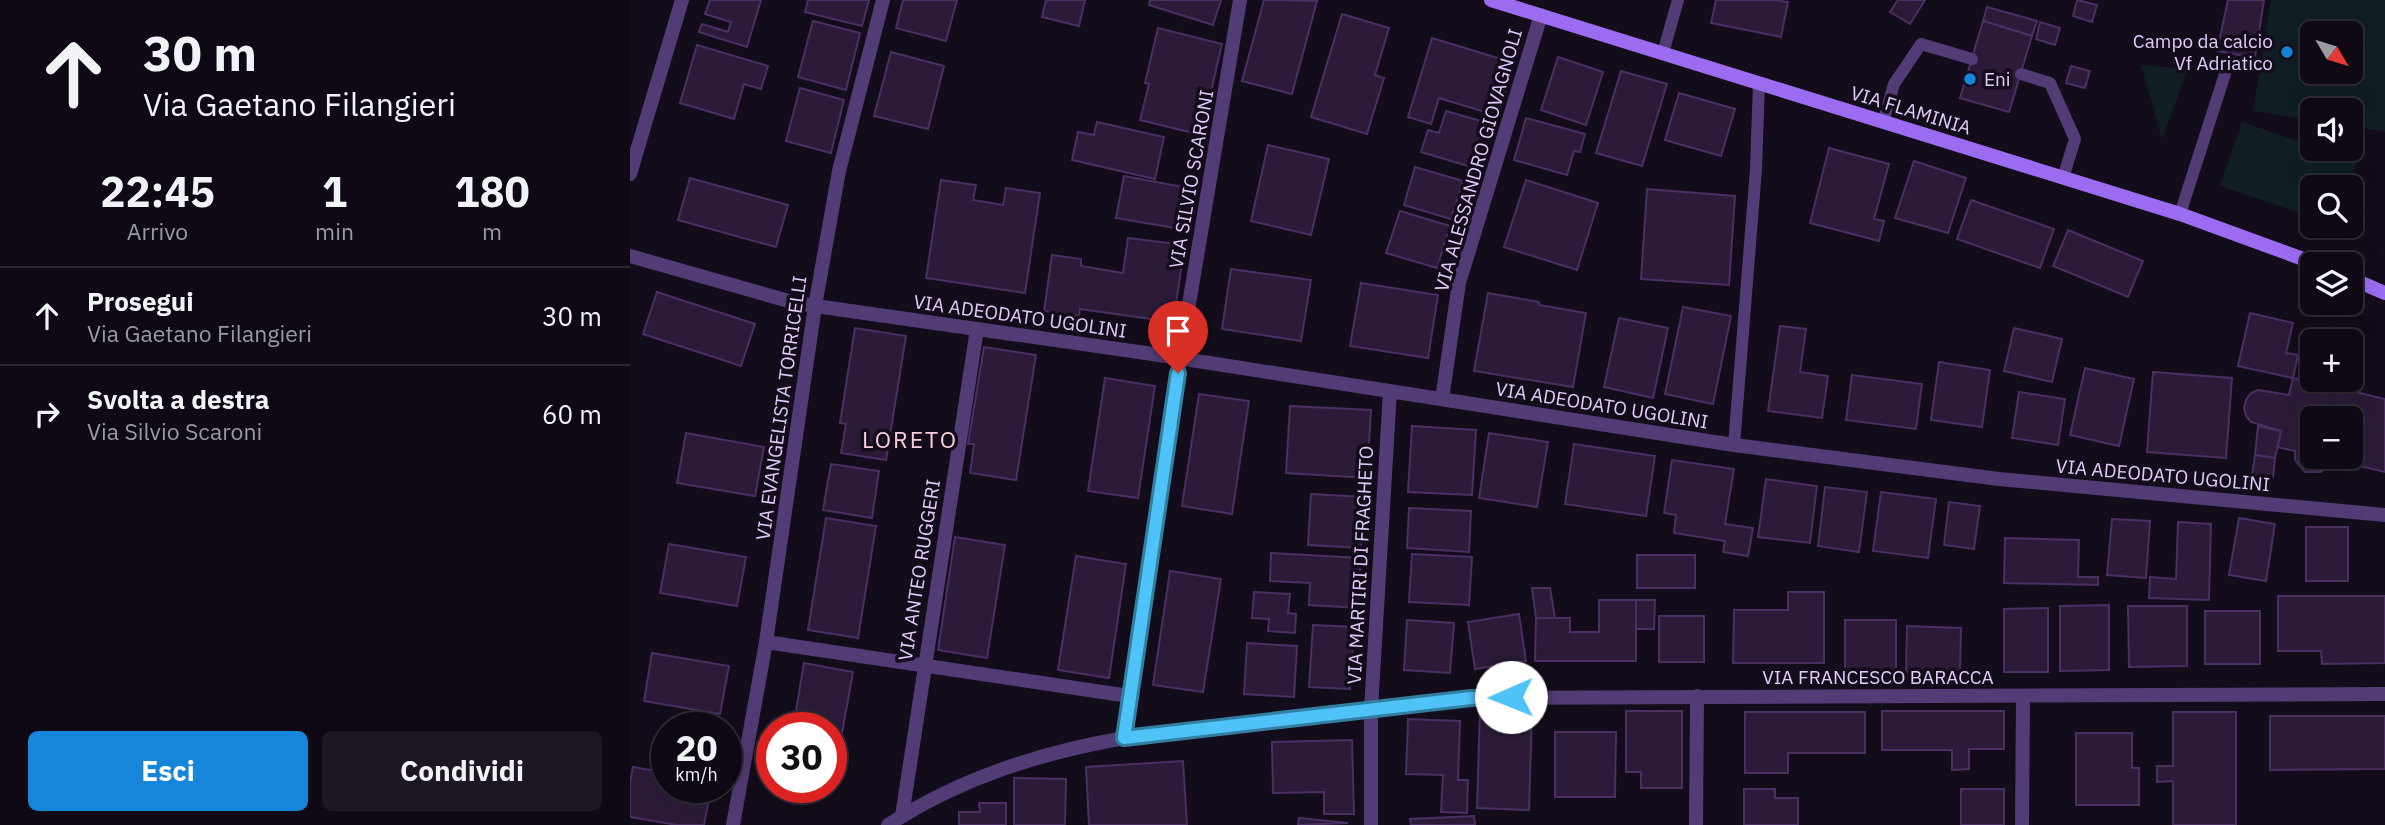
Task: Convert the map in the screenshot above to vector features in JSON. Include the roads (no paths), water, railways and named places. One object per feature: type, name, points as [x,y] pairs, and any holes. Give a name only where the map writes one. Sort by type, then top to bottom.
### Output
[{"type":"street","points":[[630,174],[682,0]]},
{"type":"street","name":"VIA EVANGELISTA TORRICELLI","points":[[733,825],[766,642],[839,171],[883,0]]},
{"type":"street","name":"VIA SILVIO SCARONI","points":[[1124,738],[1180,358],[1240,0]]},
{"type":"street","name":"VIA FLAMINIA","points":[[1491,0],[2180,214],[2300,258]]},
{"type":"street","name":"VIA ALESSANDRO GIOVAGNOLI","points":[[1442,399],[1459,283],[1541,15]]},
{"type":"street","name":"VIA ADEODATO UGOLINI","points":[[630,256],[792,302],[1180,358],[1734,445],[1999,479],[2385,515]]},
{"type":"street","points":[[2363,284],[2385,293]]},
{"type":"street","name":"VIA ANTEO RUGGERI","points":[[901,816],[977,329]]},
{"type":"street","name":"VIA MARTIRI DI FRAGHETO","points":[[1371,825],[1371,709],[1390,391]]},
{"type":"street","points":[[766,642],[1129,696]]},
{"type":"street","name":"VIA FRANCESCO BARACCA","points":[[888,825],[961,785],[1026,759],[1077,747],[1124,738],[1471,698],[2385,694]]},
{"type":"street","points":[[1696,825],[1697,696]]},
{"type":"street","points":[[2022,696],[2022,825]]},
{"type":"lane","points":[[1663,53],[1678,0]]},
{"type":"lane","points":[[1882,122],[1894,85],[1921,44],[1972,60]]},
{"type":"lane","points":[[2021,74],[2050,83],[2075,139],[2063,178]]},
{"type":"lane","points":[[2180,214],[2225,74]]},
{"type":"lane","points":[[1734,445],[1756,169],[1759,83]]},
{"type":"place","name":"Campo da calcio Vf Adriatico","points":[[2287,52]]},
{"type":"place","name":"Eni","points":[[1970,79]]},
{"type":"district","name":"LORETO","points":[[910,439]]}]
